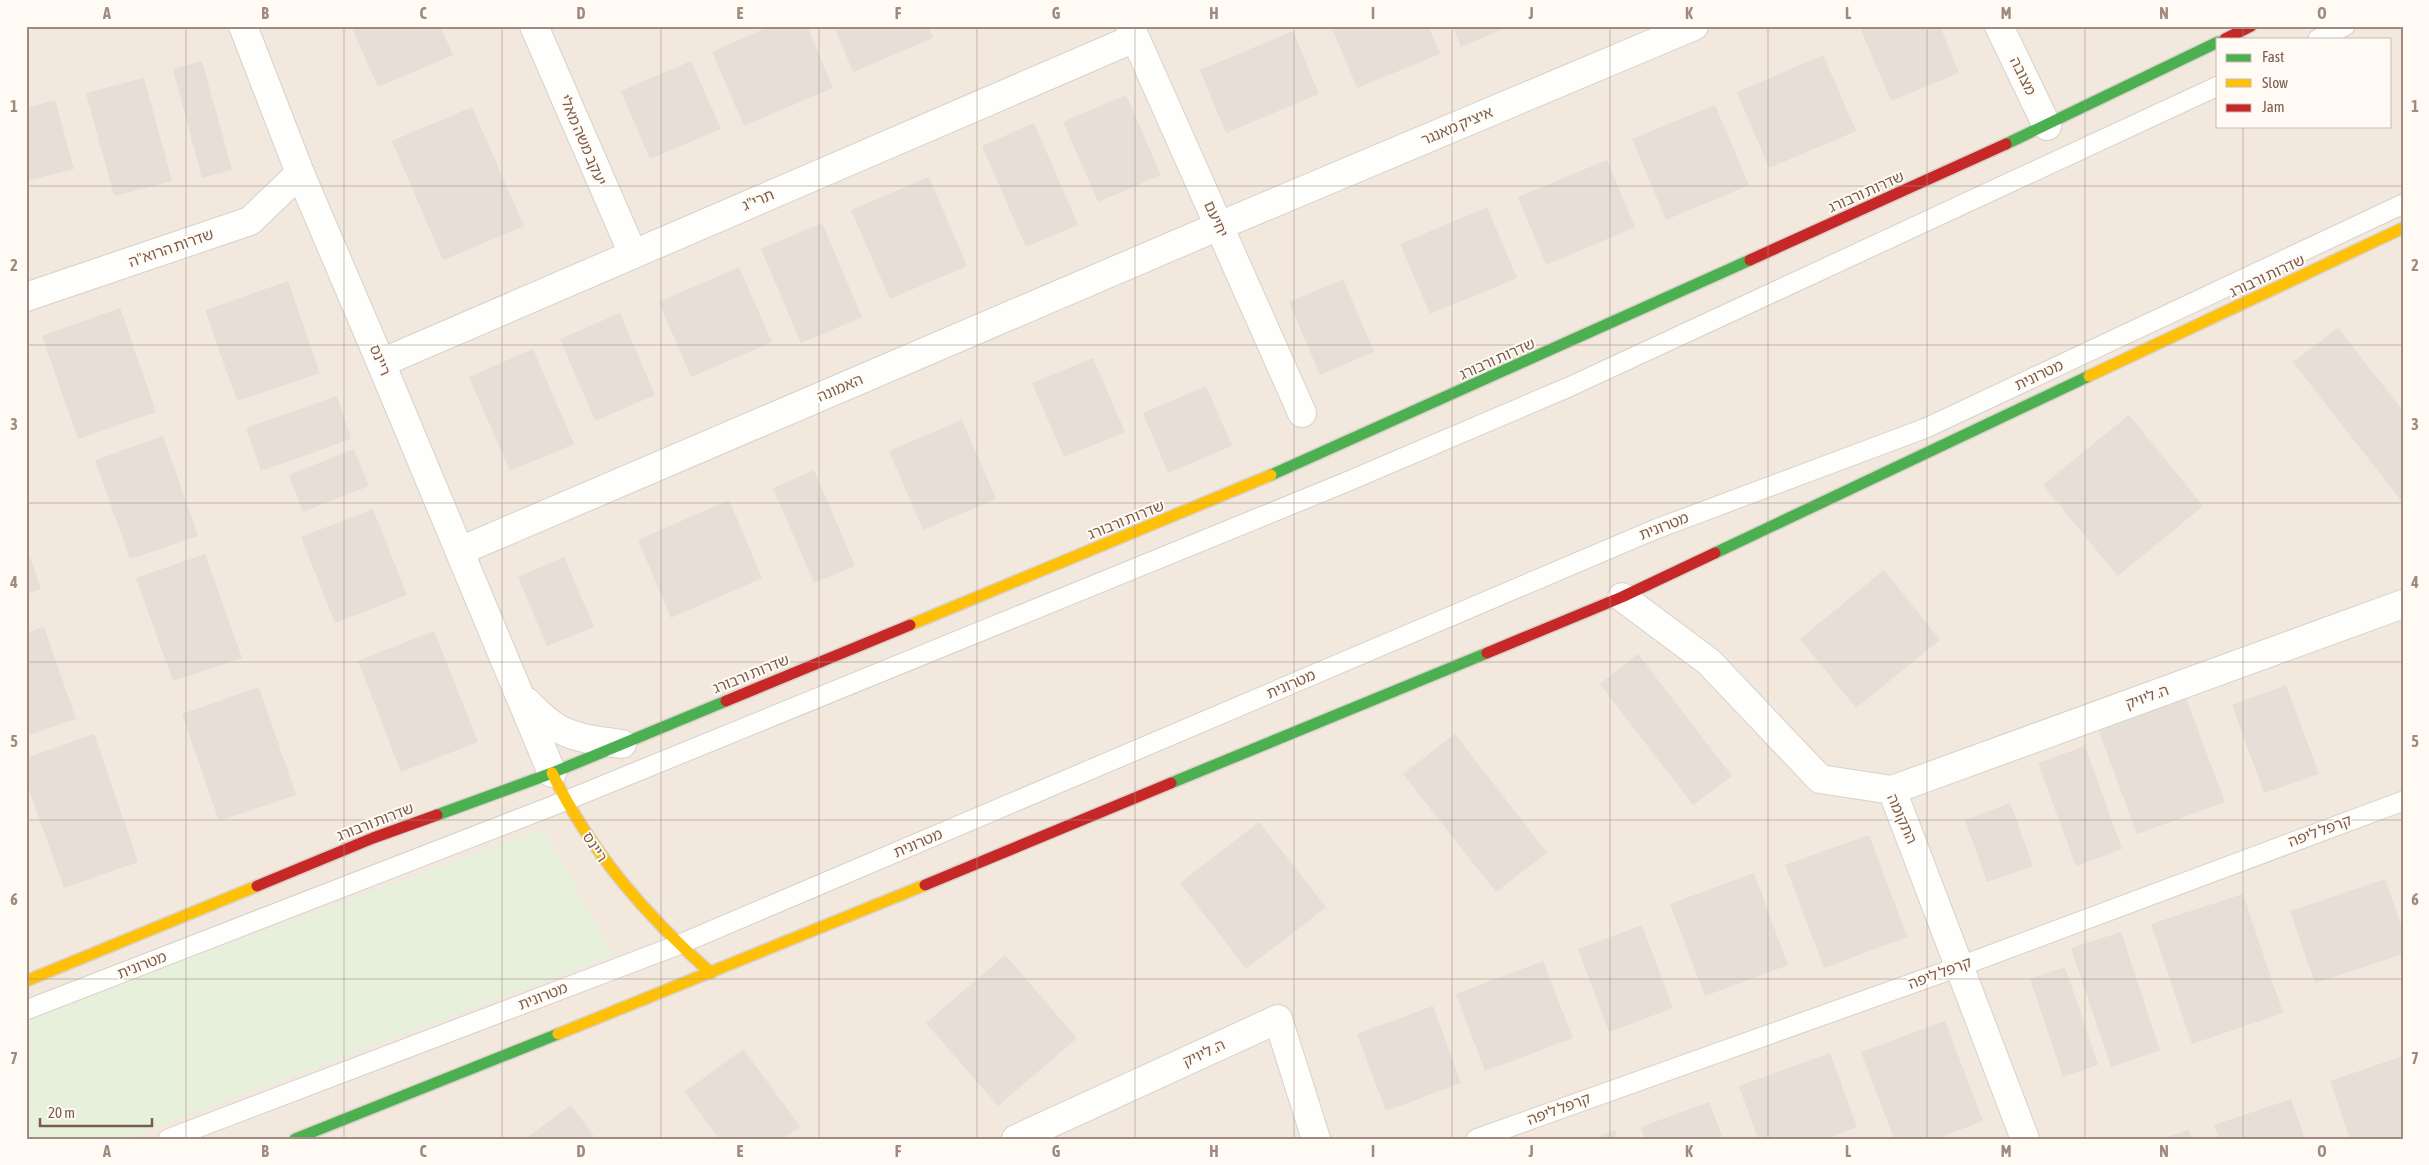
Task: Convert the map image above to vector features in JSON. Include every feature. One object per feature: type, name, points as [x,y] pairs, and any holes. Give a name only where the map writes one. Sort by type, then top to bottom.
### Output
[{"type":"main road","points":[[2227,38],[2250,26]]},
{"type":"main road","name":"שדרות ורבורג","points":[[26,981],[373,838],[552,773],[1320,455],[2047,126],[2216,43]]},
{"type":"main road","name":"שדרות ורבורג","points":[[295,1139],[711,973],[1622,597],[2403,228]]},
{"type":"main road","name":"ריינס","points":[[552,773],[565,801],[620,884],[678,946],[711,973]]},
{"type":"street","name":"ריינס","points":[[243,26],[300,174],[552,773]]},
{"type":"street","name":"יעקב משה מאלי","points":[[534,26],[632,254]]},
{"type":"street","name":"איציק מאנגר","points":[[1219,226],[1694,26]]},
{"type":"street","name":"מצובה","points":[[1999,26],[2047,126]]},
{"type":"street","name":"תרי\"ג","points":[[381,363],[1132,32]]},
{"type":"street","name":"יחיעם","points":[[1132,32],[1302,413]]},
{"type":"street","name":"שדרות הרוא\"ה","points":[[26,297],[250,222],[300,174]]},
{"type":"street","name":"האמונה","points":[[460,551],[1219,226]]},
{"type":"street","name":"התקומה","points":[[1622,597],[1709,662],[1820,779],[1892,790],[1961,966],[2025,1139]]},
{"type":"street","name":"ה. ליויק","points":[[1892,790],[2403,604]]},
{"type":"street","name":"ריינס","points":[[519,694],[543,719],[559,731],[581,738],[622,744]]},
{"type":"street","name":"ה. ליויק","points":[[1016,1139],[1278,1019],[1316,1139]]},
{"type":"lane","points":[[2320,38],[2345,26]]},
{"type":"lane","name":"מטרונית","points":[[26,1010],[565,801],[1317,494],[1560,391],[2216,87]]},
{"type":"lane","name":"מטרונית","points":[[168,1139],[678,946],[1656,529],[1926,428],[2403,204]]},
{"type":"lane","name":"קרפל ליפה","points":[[1476,1139],[1961,966],[2403,801]]},
{"type":"shaded area","points":[[26,26],[2403,26],[2403,1139],[26,1139]]},
{"type":"green space","points":[[544,829],[613,955],[125,1139],[26,1139],[26,1017]]},
{"type":"building","points":[[351,26],[440,26],[453,55],[378,87]]},
{"type":"building","points":[[771,26],[807,26],[833,88],[744,126],[712,52]]},
{"type":"building","points":[[834,26],[928,26],[933,38],[853,72]]},
{"type":"building","points":[[1331,26],[1428,26],[1440,54],[1357,88]]},
{"type":"building","points":[[1453,26],[1510,26],[1461,47]]},
{"type":"building","points":[[1869,26],[1940,26],[1959,73],[1891,101],[1861,30]]},
{"type":"building","points":[[1293,31],[1319,94],[1226,133],[1200,70]]},
{"type":"building","points":[[1823,55],[1856,131],[1769,168],[1737,92]]},
{"type":"building","points":[[202,61],[232,170],[202,178],[173,69]]},
{"type":"building","points":[[691,61],[721,129],[650,159],[621,91]]},
{"type":"building","points":[[144,78],[172,181],[114,196],[86,93]]},
{"type":"building","points":[[1126,95],[1161,175],[1098,202],[1063,122]]},
{"type":"building","points":[[55,100],[74,169],[26,181],[26,108]]},
{"type":"building","points":[[1715,105],[1749,185],[1666,220],[1632,139]]},
{"type":"building","points":[[472,107],[524,226],[443,260],[392,141]]},
{"type":"building","points":[[1034,123],[1078,225],[1026,247],[982,146]]},
{"type":"building","points":[[1607,160],[1635,227],[1546,265],[1518,197]]},
{"type":"building","points":[[929,177],[967,266],[890,299],[851,210]]},
{"type":"building","points":[[1487,207],[1517,278],[1430,314],[1400,244]]},
{"type":"building","points":[[822,223],[862,317],[801,343],[761,249]]},
{"type":"building","points":[[739,267],[772,342],[691,377],[659,302]]},
{"type":"building","points":[[1343,279],[1374,352],[1320,375],[1289,302]]},
{"type":"building","points":[[288,281],[320,373],[237,401],[205,310]]},
{"type":"building","points":[[120,308],[156,412],[78,439],[42,336]]},
{"type":"building","points":[[620,313],[655,395],[595,421],[560,339]]},
{"type":"building","points":[[2338,328],[2403,411],[2403,503],[2293,362]]},
{"type":"building","points":[[533,349],[574,444],[510,471],[469,377]]},
{"type":"building","points":[[1093,358],[1125,432],[1064,457],[1032,383]]},
{"type":"building","points":[[1206,386],[1232,446],[1168,473],[1143,413]]},
{"type":"building","points":[[337,396],[351,439],[261,471],[246,428]]},
{"type":"building","points":[[2129,415],[2203,506],[2118,576],[2043,485]]},
{"type":"building","points":[[962,420],[996,499],[923,530],[889,451]]},
{"type":"building","points":[[163,436],[198,536],[130,559],[95,460]]},
{"type":"building","points":[[354,449],[369,486],[303,512],[289,475]]},
{"type":"building","points":[[814,470],[855,566],[814,583],[773,488]]},
{"type":"building","points":[[729,500],[762,578],[671,618],[638,540]]},
{"type":"building","points":[[373,509],[407,595],[335,623],[301,537]]},
{"type":"building","points":[[26,546],[41,589],[26,594]]},
{"type":"building","points":[[205,554],[242,658],[173,681],[136,578]]},
{"type":"building","points":[[564,557],[594,627],[547,646],[518,577]]},
{"type":"building","points":[[1884,570],[1940,640],[1856,708],[1800,639]]},
{"type":"building","points":[[44,627],[76,719],[26,736],[26,633]]},
{"type":"building","points":[[434,631],[478,742],[401,772],[358,661]]},
{"type":"building","points":[[1638,654],[1732,776],[1693,805],[1600,684]]},
{"type":"building","points":[[2286,685],[2319,774],[2264,793],[2232,705]]},
{"type":"building","points":[[259,687],[296,795],[219,821],[182,714]]},
{"type":"building","points":[[2186,698],[2225,802],[2137,834],[2098,729]]},
{"type":"building","points":[[94,734],[138,862],[64,888],[26,781],[26,758]]},
{"type":"building","points":[[1455,734],[1547,853],[1496,892],[1403,774]]},
{"type":"building","points":[[2085,746],[2122,849],[2076,866],[2038,763]]},
{"type":"building","points":[[2010,803],[2033,866],[1987,882],[1965,820]]},
{"type":"building","points":[[1259,822],[1326,907],[1246,969],[1180,883]]},
{"type":"building","points":[[1869,835],[1907,937],[1824,968],[1785,865]]},
{"type":"building","points":[[1754,873],[1788,965],[1705,996],[1670,904]]},
{"type":"building","points":[[2385,879],[2403,931],[2403,954],[2315,983],[2290,911]]},
{"type":"building","points":[[2243,894],[2283,1013],[2192,1044],[2151,924]]},
{"type":"building","points":[[1642,925],[1673,1008],[1609,1032],[1578,949]]},
{"type":"building","points":[[2121,932],[2160,1050],[2111,1067],[2071,948]]},
{"type":"building","points":[[1005,955],[1077,1038],[998,1106],[926,1023]]},
{"type":"building","points":[[1543,961],[1573,1038],[1485,1071],[1456,994]]},
{"type":"building","points":[[2065,967],[2098,1065],[2063,1077],[2030,979]]},
{"type":"building","points":[[1433,1006],[1461,1083],[1386,1111],[1357,1034]]},
{"type":"building","points":[[1945,1021],[1983,1121],[1935,1139],[1894,1139],[1861,1052]]},
{"type":"building","points":[[743,1049],[800,1126],[783,1139],[719,1139],[685,1092]]},
{"type":"building","points":[[1830,1053],[1857,1127],[1827,1139],[1758,1139],[1739,1086]]},
{"type":"building","points":[[2403,1056],[2403,1139],[2350,1139],[2330,1081]]},
{"type":"building","points":[[2291,1099],[2305,1139],[2219,1139],[2214,1125]]},
{"type":"building","points":[[1709,1102],[1723,1139],[1645,1139],[1641,1127]]},
{"type":"building","points":[[571,1105],[596,1139],[525,1139]]},
{"type":"building","points":[[1615,1130],[1618,1139],[1593,1139]]},
{"type":"building","points":[[2189,1130],[2192,1139],[2163,1139],[2163,1138]]},
{"type":"traffic: fast","points":[[2006,144],[2216,43]]},
{"type":"traffic: fast","points":[[1271,475],[1750,260]]},
{"type":"traffic: fast","points":[[1715,553],[2089,376]]},
{"type":"traffic: fast","points":[[1171,783],[1487,653]]},
{"type":"traffic: fast","points":[[437,815],[552,773],[726,701]]},
{"type":"traffic: fast","points":[[295,1139],[558,1034]]},
{"type":"traffic: slow","points":[[2089,376],[2403,228]]},
{"type":"traffic: slow","points":[[910,625],[1271,475]]},
{"type":"traffic: slow","points":[[552,773],[584,829],[621,881],[664,928],[711,973]]},
{"type":"traffic: slow","points":[[558,1034],[925,885]]},
{"type":"traffic: slow","points":[[26,981],[257,886]]},
{"type":"traffic: jam","points":[[2227,38],[2251,26]]},
{"type":"traffic: jam","points":[[1750,260],[2006,144]]},
{"type":"traffic: jam","points":[[1487,653],[1622,597],[1715,553]]},
{"type":"traffic: jam","points":[[726,701],[910,625]]},
{"type":"traffic: jam","points":[[925,885],[1171,783]]},
{"type":"traffic: jam","points":[[257,886],[373,838],[437,815]]}]
